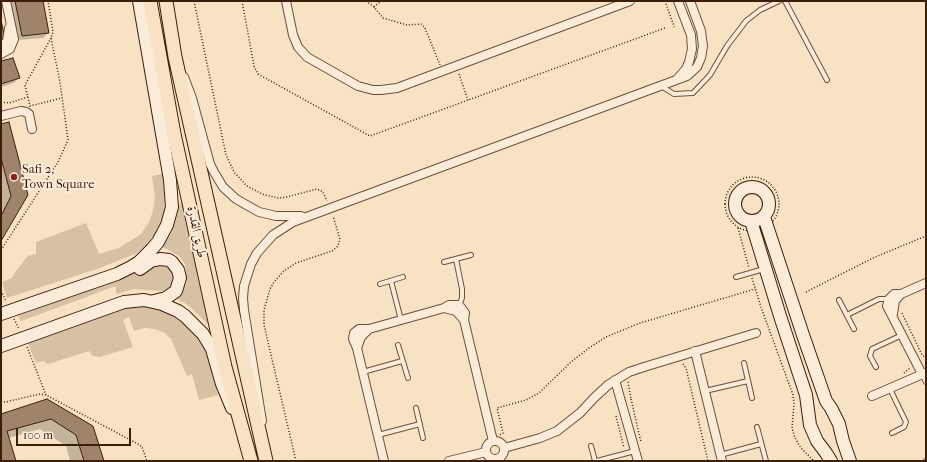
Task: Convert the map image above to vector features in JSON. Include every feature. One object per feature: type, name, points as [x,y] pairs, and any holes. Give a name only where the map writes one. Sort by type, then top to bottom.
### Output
[{"type":"main road","name":"طريق القدرة","points":[[150,1],[174,134],[225,367],[251,461]]},
{"type":"main road","name":"طريق القدرة","points":[[166,1],[175,57],[266,461]]},
{"type":"street","points":[[1,54],[10,49],[14,42],[13,30],[10,24],[6,1]]},
{"type":"street","points":[[4,312],[114,275],[138,262],[152,249],[158,242],[167,225],[172,207],[170,180],[139,1]]},
{"type":"street","points":[[286,1],[293,35],[302,52],[313,61],[358,86],[373,90],[389,90],[443,71],[616,3],[630,1]]},
{"type":"street","points":[[677,80],[686,69],[692,49],[691,35],[678,1]]},
{"type":"street","points":[[259,433],[262,427],[262,416],[244,310],[244,286],[247,275],[257,253],[273,235],[293,222],[687,76],[694,71],[700,62],[702,53],[701,31],[690,1]]},
{"type":"street","points":[[1,48],[7,41],[10,24]]},
{"type":"street","points":[[175,57],[185,77],[192,98],[210,164],[218,180],[226,190],[243,204],[267,214],[290,217],[314,215]]},
{"type":"street","points":[[1,116],[21,111],[26,112],[29,114],[32,129]]},
{"type":"street","points":[[831,461],[817,441],[811,429],[806,396],[752,226],[741,218],[735,209],[735,198],[746,187],[757,187],[766,193],[768,197],[769,208],[765,222],[826,401],[836,416],[850,461]]},
{"type":"street","points":[[752,226],[760,220],[765,222]]},
{"type":"street","points":[[114,275],[127,275],[155,260],[164,259],[172,262],[176,266],[179,274],[178,287],[176,291],[166,298],[154,301]]},
{"type":"street","points":[[872,396],[925,376],[887,306],[889,299],[894,294],[901,294],[926,283]]},
{"type":"street","points":[[892,314],[896,301],[901,294]]},
{"type":"street","points":[[2,347],[124,302],[144,300],[154,301],[178,310],[192,321],[203,334],[213,354],[230,403],[244,433]]},
{"type":"street","points":[[384,461],[357,348],[353,339],[354,333],[360,329],[369,329],[444,308],[450,304],[459,305],[464,310],[464,320],[495,439],[504,448],[503,455],[497,460],[490,458],[486,452],[487,446],[495,439]]},
{"type":"street","points":[[444,308],[456,311],[464,320]]},
{"type":"street","points":[[504,448],[540,438],[557,431],[576,417],[601,391],[616,380],[637,369],[756,333]]},
{"type":"street","points":[[695,351],[721,458]]},
{"type":"street","points":[[616,380],[638,461]]},
{"type":"street","points":[[808,407],[826,401]]},
{"type":"street","points":[[823,448],[843,441]]},
{"type":"street","points":[[449,461],[486,452]]},
{"type":"lane","points":[[660,86],[674,94],[693,93],[710,75],[727,46],[746,21],[760,10],[779,1]]},
{"type":"lane","points":[[785,1],[827,80]]},
{"type":"lane","points":[[444,262],[470,255]]},
{"type":"lane","points":[[456,259],[462,289],[462,298],[459,305]]},
{"type":"lane","points":[[736,277],[765,269]]},
{"type":"lane","points":[[380,284],[403,277]]},
{"type":"lane","points":[[391,281],[402,320]]},
{"type":"lane","points":[[847,315],[879,299],[889,299]]},
{"type":"lane","points":[[839,300],[854,329]]},
{"type":"lane","points":[[876,367],[870,356],[872,349],[902,334]]},
{"type":"lane","points":[[398,345],[408,378]]},
{"type":"lane","points":[[362,372],[402,361]]},
{"type":"lane","points":[[744,363],[752,398]]},
{"type":"lane","points":[[705,391],[748,381]]},
{"type":"lane","points":[[890,388],[906,422],[904,427],[892,433]]},
{"type":"lane","points":[[416,408],[423,438]]},
{"type":"lane","points":[[378,435],[420,424]]},
{"type":"lane","points":[[757,427],[766,461]]},
{"type":"lane","points":[[721,458],[761,444]]},
{"type":"lane","points":[[591,446],[596,461],[636,450]]},
{"type":"path","points":[[48,1],[53,32],[25,85],[30,106],[62,98]]},
{"type":"path","points":[[194,1],[225,150],[234,172],[247,186],[262,194],[270,196],[287,197],[314,189],[319,190],[325,194],[340,239],[338,246],[332,251],[296,263],[284,271],[270,289],[264,310],[264,325],[296,461]]},
{"type":"path","points":[[366,1],[374,6],[383,18],[407,25],[421,24],[425,28],[443,71]]},
{"type":"path","points":[[374,6],[381,1]]},
{"type":"path","points":[[665,1],[675,29]]},
{"type":"path","points":[[1,250],[58,162],[65,150],[68,140],[51,38]]},
{"type":"path","points":[[456,66],[468,100]]},
{"type":"path","points":[[1,102],[9,103],[28,97]]},
{"type":"path","points":[[738,228],[752,226],[760,230],[765,222],[774,219],[777,214],[778,198],[773,188],[764,180],[754,177],[743,179],[733,184],[727,194],[725,205],[727,216],[738,228],[750,273],[793,395],[794,403],[792,423],[794,438],[801,448],[814,461]]},
{"type":"path","points":[[806,292],[873,258],[926,236]]},
{"type":"path","points":[[495,439],[503,433],[497,408],[526,400],[538,393],[571,362],[606,337],[640,324],[755,288]]},
{"type":"path","points":[[1,291],[4,312],[23,338],[46,395]]},
{"type":"path","points":[[900,310],[922,355],[926,358]]},
{"type":"path","points":[[680,363],[686,368],[708,461]]},
{"type":"path","points":[[628,380],[627,384],[631,399]]},
{"type":"path","points":[[1,403],[40,394],[46,395],[138,444],[142,448],[146,461]]},
{"type":"path","points":[[922,461],[926,458]]},
{"type":"shaded area","points":[[162,174],[165,183],[164,214],[154,235],[146,245],[135,254],[97,269],[7,298],[2,282],[12,278],[28,256],[36,254],[36,242],[86,223],[99,254],[119,248],[141,234],[149,222],[153,211],[155,197],[152,176]]},
{"type":"shaded area","points":[[181,201],[210,326],[188,305],[175,298],[183,290],[187,282],[185,264],[179,256],[163,247],[173,230]]},
{"type":"shaded area","points":[[165,261],[176,274],[172,286],[168,289],[162,291],[134,289],[116,294],[116,286],[21,321],[18,316]]},
{"type":"shaded area","points":[[156,305],[188,323],[204,345],[218,395],[199,400],[192,374],[187,376],[171,339],[165,333],[155,329],[144,328],[134,331],[129,317],[123,320],[133,347],[100,357],[93,356],[89,351],[48,364],[43,361],[36,363],[27,341],[116,307]]},
{"type":"building","points":[[15,1],[43,1],[49,33],[22,36]]},
{"type":"building","points":[[1,20],[5,38],[1,39]]},
{"type":"building","points":[[13,58],[20,78],[1,84],[1,61]]},
{"type":"building","name":"Safi 2, Town Square","points":[[9,122],[28,195],[1,241],[1,216],[11,196],[1,158],[1,124]]},
{"type":"building","points":[[47,399],[93,426],[104,461],[84,461],[76,435],[51,419],[7,431],[16,461],[1,461],[1,414]]},
{"type":"place","name":"Safi 2, Town Square","points":[[14,177]]}]
